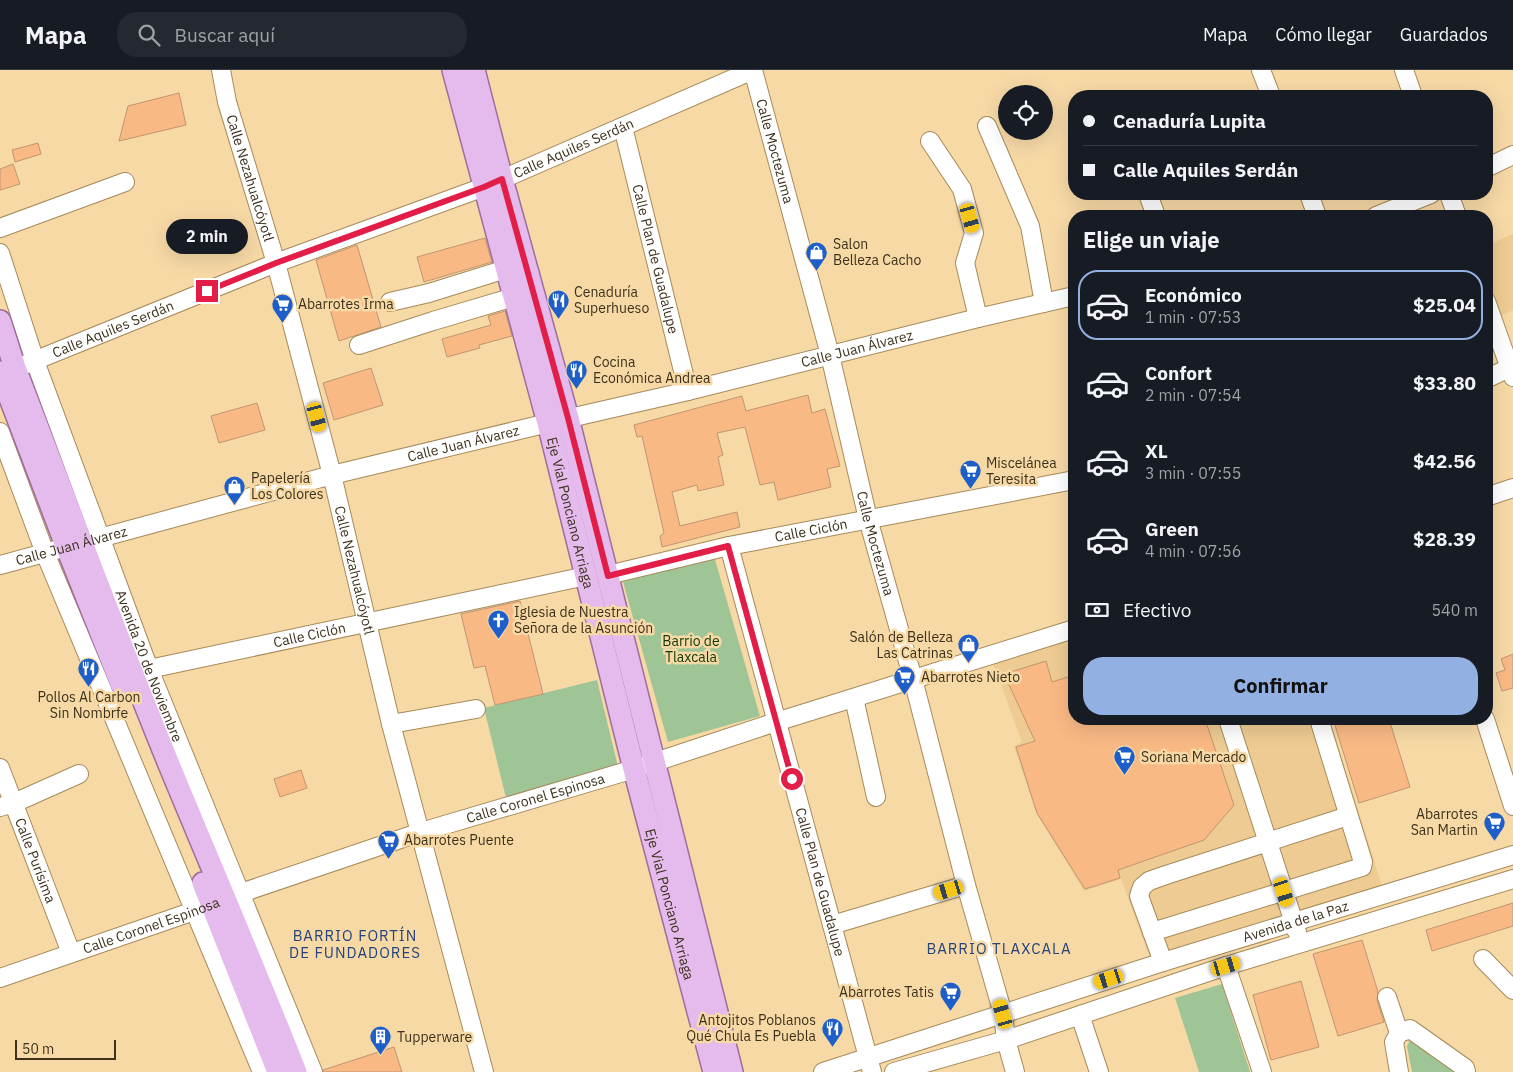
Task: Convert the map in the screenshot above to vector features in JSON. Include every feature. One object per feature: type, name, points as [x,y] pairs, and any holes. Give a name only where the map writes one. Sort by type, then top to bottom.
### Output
[{"type":"main road","name":"Eje Vial Ponciano Arriaga","points":[[453,70],[493,183],[558,420],[586,576],[634,769],[714,1072]]},
{"type":"main road","name":"Eje Vial Ponciano Arriaga","points":[[474,70],[506,270],[558,420],[608,576],[732,1072]]},
{"type":"main road","name":"Avenida 20 de Noviembre","points":[[0,321],[10,370],[83,543],[218,901],[278,1072]]},
{"type":"main road","name":"Avenida 20 de Noviembre","points":[[218,901],[258,976],[296,1072]]},
{"type":"street","name":"Calle Nezahualcóyotl","points":[[221,70],[227,102],[276,263],[332,475],[391,724],[484,1072]]},
{"type":"street","name":"Calle Aquiles Serdán","points":[[10,370],[276,263],[493,183],[753,70]]},
{"type":"street","name":"Calle Moctezuma","points":[[753,70],[830,355],[868,519],[1003,1014],[1006,1040],[1015,1072]]},
{"type":"street","points":[[1261,70],[1269,90]]},
{"type":"street","points":[[1404,70],[1411,90]]},
{"type":"street","points":[[987,126],[1030,226],[1044,303]]},
{"type":"street","name":"Calle Plan de Guadalupe","points":[[623,127],[688,391]]},
{"type":"street","points":[[930,141],[962,189],[974,233],[965,263],[978,318]]},
{"type":"street","points":[[1493,165],[1513,156]]},
{"type":"street","points":[[0,228],[125,182]]},
{"type":"street","points":[[1391,210],[1416,200]]},
{"type":"street","name":"Avenida 20 de Noviembre","points":[[0,253],[10,370],[83,543],[150,669],[218,901],[262,1072]]},
{"type":"street","points":[[390,302],[429,293],[506,270]]},
{"type":"street","points":[[429,293],[438,319]]},
{"type":"street","points":[[359,345],[514,297]]},
{"type":"street","name":"Calle Juan Álvarez","points":[[0,565],[332,475],[558,420],[688,391],[978,318],[1068,297]]},
{"type":"street","points":[[1493,320],[1512,370],[1493,377]]},
{"type":"street","name":"Avenida 20 de Noviembre","points":[[0,432],[45,552],[218,901],[313,1072]]},
{"type":"street","name":"Calle Ciclón","points":[[608,576],[728,546],[1068,481]]},
{"type":"street","points":[[1493,495],[1513,488]]},
{"type":"street","name":"Calle Plan de Guadalupe","points":[[728,546],[870,1064]]},
{"type":"street","name":"Calle Ciclón","points":[[150,669],[586,576]]},
{"type":"street","name":"Calle Coronel Espinosa","points":[[0,978],[421,832],[654,763],[776,722],[1068,631]]},
{"type":"street","points":[[854,698],[876,797]]},
{"type":"street","points":[[391,724],[476,709]]},
{"type":"street","points":[[1230,725],[1301,944]]},
{"type":"street","points":[[1152,932],[1362,867],[1363,862],[1321,725]]},
{"type":"street","points":[[1487,725],[1513,806]]},
{"type":"street","name":"Calle Purísima","points":[[0,768],[7,805],[71,953]]},
{"type":"street","points":[[7,805],[79,774]]},
{"type":"street","points":[[1162,962],[1140,896],[1142,887],[1166,875],[1348,816]]},
{"type":"street","name":"Avenida de la Paz","points":[[823,1072],[870,1064],[932,1036],[1162,962],[1513,855]]},
{"type":"street","name":"Avenida de la Paz","points":[[894,1072],[1006,1040],[1226,966],[1513,879]]},
{"type":"street","points":[[832,925],[966,884]]},
{"type":"street","points":[[1483,959],[1513,990]]},
{"type":"street","points":[[1226,966],[1262,1072]]},
{"type":"street","points":[[1388,997],[1399,1033]]},
{"type":"street","points":[[1080,1015],[1100,1072]]},
{"type":"street","points":[[1399,1072],[1394,1042],[1399,1033],[1410,1029],[1465,1068],[1466,1072]]},
{"type":"street","points":[[932,1036],[939,1058]]},
{"type":"shaded area","points":[[1513,234],[1513,310],[1495,319],[1493,313],[1493,243]]},
{"type":"shaded area","points":[[1068,639],[1068,725],[1332,725],[1382,886],[1150,958],[1121,879],[1084,891],[1036,813],[1014,746],[1022,742],[993,663]]},
{"type":"green space","name":"Barrio de Tlaxcala","points":[[714,556],[760,716],[668,742],[623,582]]},
{"type":"green space","points":[[597,680],[619,771],[506,798],[484,708]]},
{"type":"green space","points":[[1222,984],[1250,1072],[1199,1072],[1175,998]]},
{"type":"green space","points":[[1413,1039],[1460,1072],[1412,1072],[1407,1046],[1410,1040]]},
{"type":"building","points":[[179,93],[186,125],[119,141],[128,106]]},
{"type":"building","points":[[38,143],[41,154],[15,162],[12,150]]},
{"type":"building","points":[[13,164],[20,184],[0,190],[0,169]]},
{"type":"building","points":[[485,238],[492,262],[424,282],[417,257]]},
{"type":"building","points":[[357,245],[381,327],[339,341],[316,260]]},
{"type":"building","points":[[505,311],[512,336],[479,345],[480,348],[447,357],[442,339],[491,325],[488,316]]},
{"type":"building","points":[[371,368],[383,405],[334,420],[323,383]]},
{"type":"building","points":[[808,395],[812,413],[825,409],[840,466],[827,469],[831,487],[778,500],[774,482],[760,485],[745,427],[717,433],[723,455],[718,457],[724,485],[698,491],[697,485],[672,492],[680,526],[737,512],[740,527],[662,547],[660,536],[664,533],[642,436],[637,437],[634,425],[742,396],[746,411]]},
{"type":"building","points":[[257,403],[265,430],[219,443],[211,416]]},
{"type":"building","name":"Iglesia de Nuestra Señora de la Asunción","points":[[520,601],[543,694],[495,705],[485,666],[474,668],[461,614]]},
{"type":"building","points":[[1513,654],[1513,688],[1502,691],[1496,673],[1505,670],[1501,659]]},
{"type":"building","name":"Soriana Mercado","points":[[1046,661],[1052,682],[1068,677],[1068,725],[1207,725],[1234,805],[1204,840],[1118,870],[1120,878],[1085,889],[1037,813],[1016,747],[1035,741],[1004,674]]},
{"type":"building","points":[[1335,725],[1391,725],[1410,787],[1359,803]]},
{"type":"building","points":[[301,770],[307,788],[280,797],[274,779]]},
{"type":"building","points":[[1513,903],[1513,926],[1432,951],[1426,930]]},
{"type":"building","points":[[1362,940],[1378,992],[1377,1000],[1384,1022],[1338,1036],[1313,954]]},
{"type":"building","points":[[1301,981],[1319,1047],[1271,1060],[1253,995]]},
{"type":"building","name":"Tupperware","points":[[394,1047],[402,1072],[323,1072],[323,1070]]},
{"type":"place","name":"Salon Belleza Cacho","points":[[817,271]]},
{"type":"place","name":"Cenaduría Superhueso","points":[[558,319]]},
{"type":"place","name":"Abarrotes Irma","points":[[282,323]]},
{"type":"place","name":"Cocina Económica Andrea","points":[[577,389]]},
{"type":"place","name":"Miscelánea Teresita","points":[[970,490]]},
{"type":"place","name":"Papelería Los Colores","points":[[235,505]]},
{"type":"place","name":"Iglesia de Nuestra Señora de la Asunción","points":[[498,639]]},
{"type":"place","name":"Salón de Belleza Las Catrinas","points":[[969,664]]},
{"type":"place","name":"Pollos Al Carbon Sin Nombrfe","points":[[89,688]]},
{"type":"place","name":"Abarrotes Nieto","points":[[905,696]]},
{"type":"place","name":"Soriana Mercado","points":[[1125,776]]},
{"type":"place","name":"Abarrotes San Martin","points":[[1494,841]]},
{"type":"place","name":"Abarrotes Puente","points":[[388,859]]},
{"type":"place","name":"Abarrotes Tatis","points":[[950,1011]]},
{"type":"place","name":"Antojitos Poblanos Qué Chula Es Puebla","points":[[832,1047]]},
{"type":"place","name":"Tupperware","points":[[381,1056]]},
{"type":"district","name":"BARRIO FORTÍN DE FUNDADORES","points":[[355,944]]},
{"type":"district","name":"BARRIO TLAXCALA","points":[[999,949]]},
{"type":"route","points":[[207,291],[276,263],[502,179],[568,418],[608,576],[728,546],[792,779]]}]
